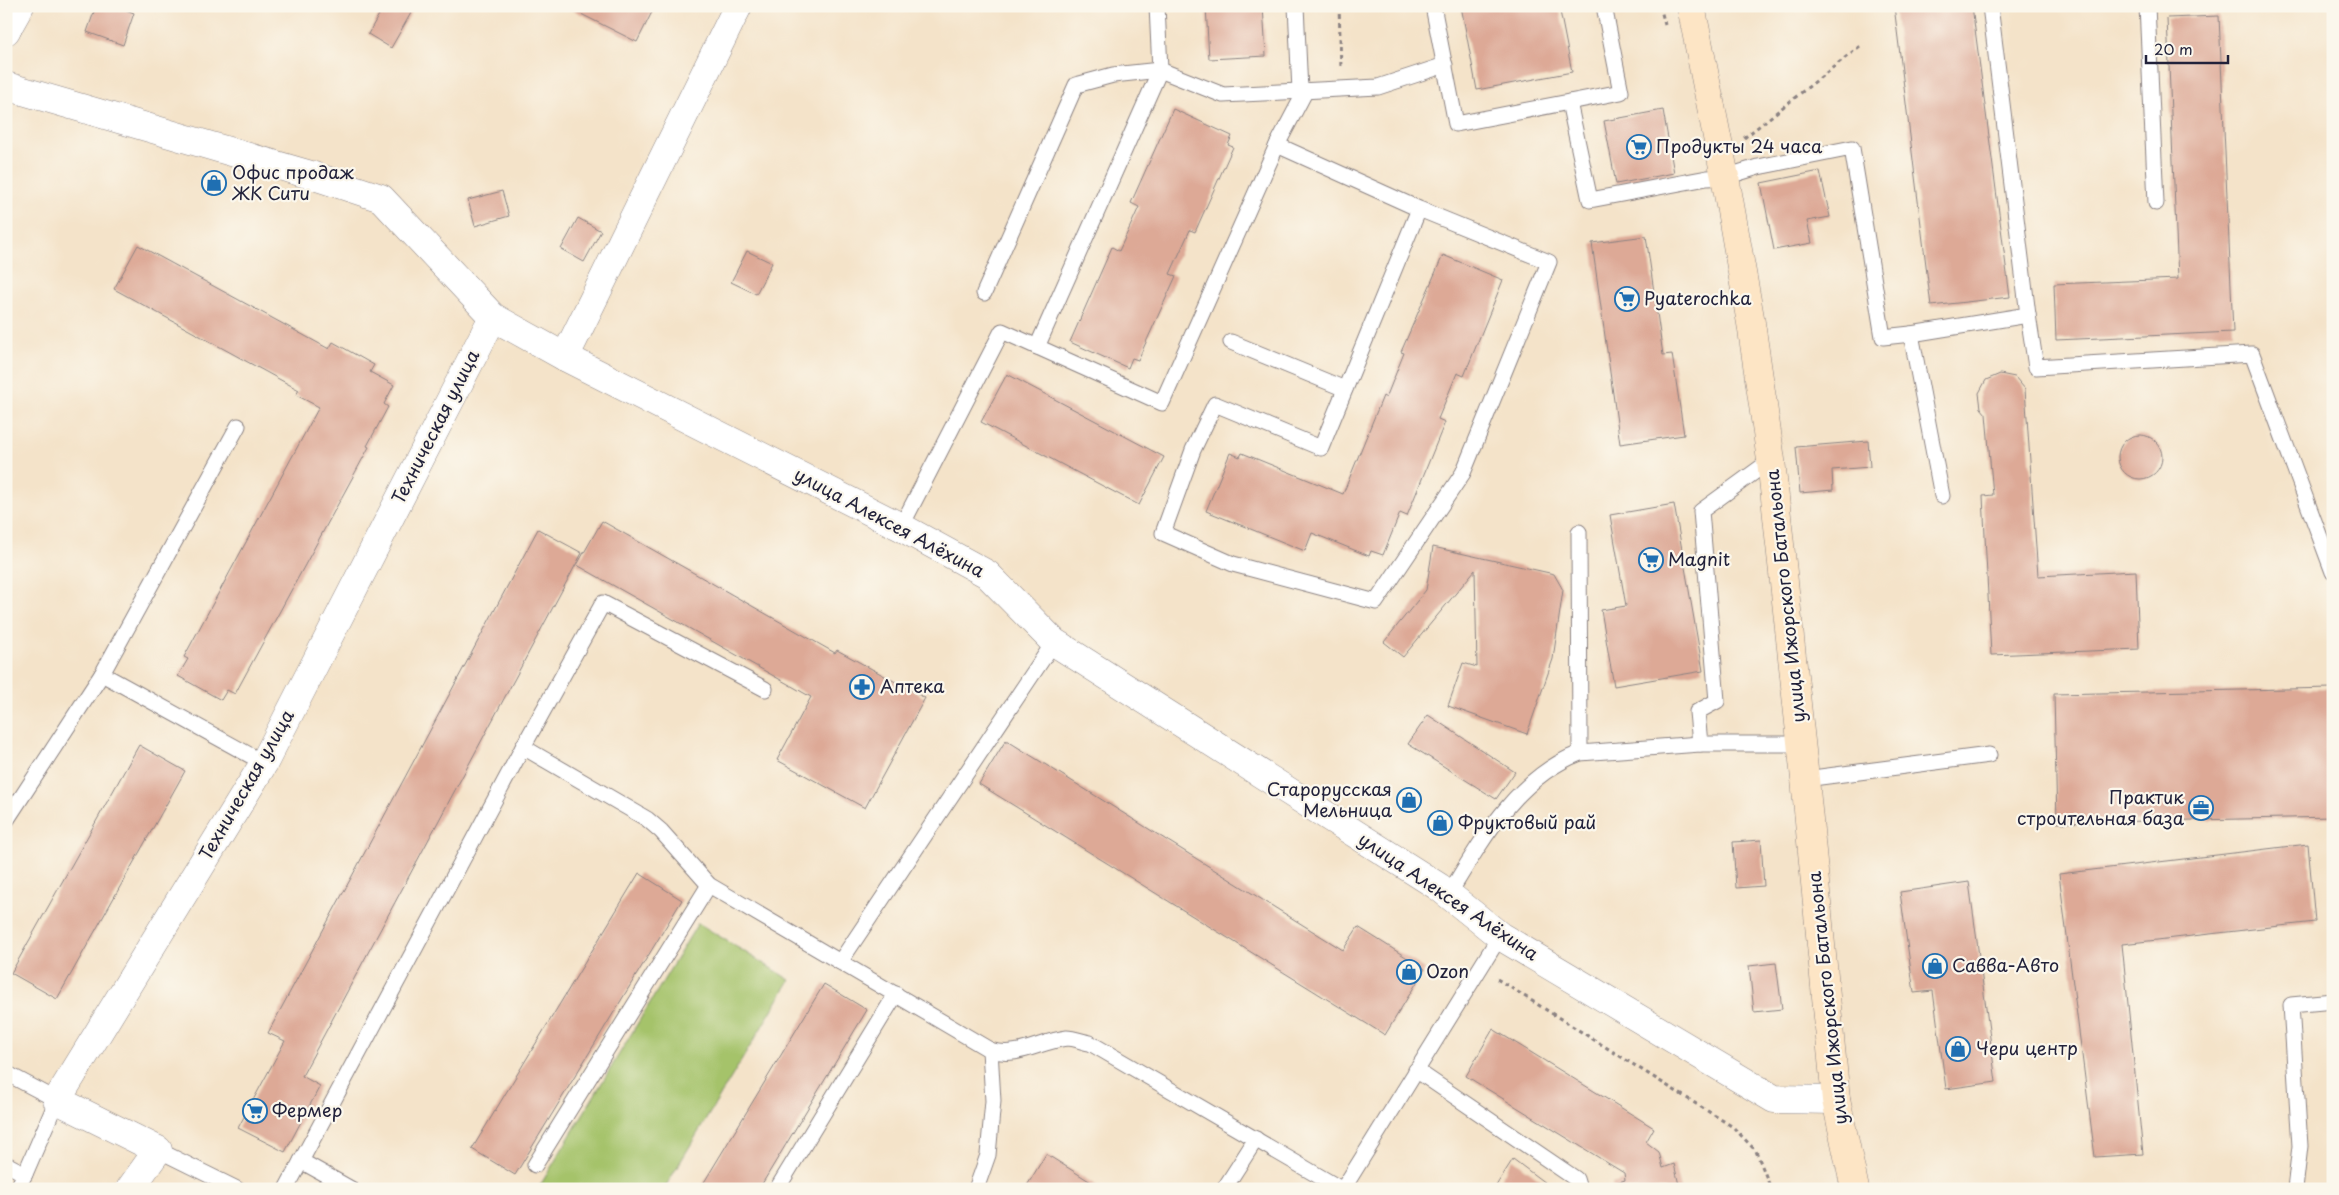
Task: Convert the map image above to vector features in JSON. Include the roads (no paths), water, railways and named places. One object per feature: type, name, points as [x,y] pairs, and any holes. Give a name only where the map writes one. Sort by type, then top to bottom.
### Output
[{"type":"street","points":[[6,31],[20,6]]},
{"type":"street","points":[[565,357],[738,6]]},
{"type":"street","name":"улица Ижорского Батальона","points":[[1691,6],[1725,177],[1751,324],[1771,460],[1802,744],[1836,1100],[1855,1189]]},
{"type":"street","name":"улица Алексея Алёхина","points":[[6,86],[314,176],[380,198],[493,317],[565,357],[901,527],[987,574],[1054,642],[1449,894],[1500,936],[1774,1098],[1836,1100]]},
{"type":"street","name":"Техническая улица","points":[[57,1100],[264,763],[493,317]]},
{"type":"street","points":[[57,1100],[158,1150],[130,1189]]},
{"type":"lane","points":[[1037,347],[1160,70],[1157,6]]},
{"type":"lane","points":[[901,527],[1002,331],[1162,403],[1303,91],[1296,6]]},
{"type":"lane","points":[[1433,6],[1456,124],[1621,92],[1604,6]]},
{"type":"lane","points":[[1990,6],[2036,368],[2252,354],[2333,572]]},
{"type":"lane","points":[[2146,6],[2156,203]]},
{"type":"lane","points":[[984,293],[1076,85],[1113,75],[1160,70],[1223,95],[1378,87],[1444,65]]},
{"type":"lane","points":[[1568,102],[1590,200],[1707,178],[1725,177],[1758,167],[1852,148],[1883,337],[2028,315]]},
{"type":"lane","points":[[1277,145],[1419,209],[1549,262],[1463,473],[1376,602],[1233,564],[1162,533],[1193,450],[1215,404],[1321,448],[1419,209]]},
{"type":"lane","points":[[1911,334],[1942,496]]},
{"type":"lane","points":[[1231,342],[1345,389]]},
{"type":"lane","points":[[6,821],[102,674],[238,426]]},
{"type":"lane","points":[[1700,744],[1698,712],[1717,701],[1701,511],[1771,460]]},
{"type":"lane","points":[[1579,532],[1580,753]]},
{"type":"lane","points":[[286,1189],[523,747],[603,603],[765,689]]},
{"type":"lane","points":[[840,962],[1054,642]]},
{"type":"lane","points":[[102,674],[264,763]]},
{"type":"lane","points":[[1449,894],[1488,830],[1529,784],[1565,759],[1580,753],[1700,744],[1802,744]]},
{"type":"lane","points":[[523,747],[647,819],[661,831],[709,885],[990,1050],[1002,1054],[1016,1052],[1069,1038],[1090,1043],[1342,1189],[1500,936]]},
{"type":"lane","points":[[1805,779],[1988,755]]},
{"type":"lane","points":[[536,1165],[709,885]]},
{"type":"lane","points":[[777,1189],[896,994]]},
{"type":"lane","points":[[2295,1189],[2300,1146],[2291,1005],[2333,1001]]},
{"type":"lane","points":[[976,1189],[988,1155],[993,1101],[990,1050]]},
{"type":"lane","points":[[1416,1070],[1576,1179],[1579,1189]]},
{"type":"lane","points":[[6,1073],[57,1100],[17,1189]]},
{"type":"lane","points":[[1224,1189],[1256,1139]]},
{"type":"lane","points":[[158,1150],[237,1189]]},
{"type":"lane","points":[[301,1161],[351,1189]]},
{"type":"lane","points":[[6,1164],[25,1174]]},
{"type":"place","name":"Продукты 24 часа","points":[[1639,147]]},
{"type":"place","name":"Офис продаж ЖК Сити","points":[[214,183]]},
{"type":"place","name":"Pyaterochka","points":[[1627,299]]},
{"type":"place","name":"Magnit","points":[[1651,560]]},
{"type":"place","name":"Аптека","points":[[862,687]]},
{"type":"place","name":"Старорусская Мельница","points":[[1409,800]]},
{"type":"place","name":"Практик строительная база","points":[[2201,808]]},
{"type":"place","name":"Фруктовый рай","points":[[1440,823]]},
{"type":"place","name":"Савва-Авто","points":[[1935,966]]},
{"type":"place","name":"Ozon","points":[[1409,972]]},
{"type":"place","name":"Чери центр","points":[[1958,1049]]},
{"type":"place","name":"Фермер","points":[[255,1111]]}]
